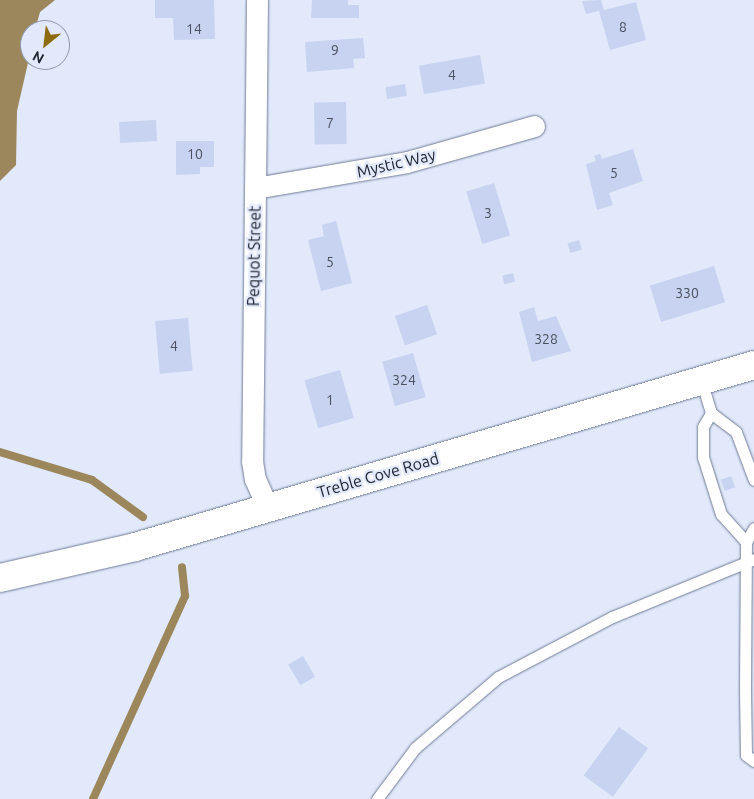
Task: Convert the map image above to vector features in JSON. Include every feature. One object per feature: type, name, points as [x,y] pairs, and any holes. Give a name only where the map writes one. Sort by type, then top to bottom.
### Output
[{"type":"main road","name":"Treble Cove Road","points":[[0,578],[136,547],[754,365]]},
{"type":"street","name":"Pequot Street","points":[[257,0],[252,461],[255,479],[268,508]]},
{"type":"street","name":"Mystic Way","points":[[255,188],[407,162],[534,126]]},
{"type":"lane","points":[[701,380],[711,413],[736,432],[754,480]]},
{"type":"lane","points":[[711,413],[704,427],[703,457],[721,514],[746,542],[751,560],[746,755],[754,761]]},
{"type":"lane","points":[[746,542],[754,528]]},
{"type":"lane","points":[[377,799],[415,748],[498,678],[612,617],[751,560]]},
{"type":"shaded area","points":[[0,0],[55,0],[40,12],[38,20],[20,20],[20,70],[26,70],[17,111],[16,165],[0,181]]},
{"type":"building","points":[[155,0],[214,0],[215,39],[174,40],[173,18],[155,18]]},
{"type":"building","points":[[312,0],[348,0],[348,5],[359,5],[359,18],[311,18]]},
{"type":"building","points":[[601,0],[604,10],[636,2],[646,40],[610,50],[599,11],[586,14],[582,1]]},
{"type":"building","points":[[363,38],[365,58],[353,59],[354,68],[307,72],[305,42]]},
{"type":"building","points":[[480,55],[485,84],[424,94],[419,66]]},
{"type":"building","points":[[405,84],[407,96],[387,99],[385,87]]},
{"type":"building","points":[[346,102],[347,144],[315,145],[314,103]]},
{"type":"building","points":[[156,120],[157,141],[120,143],[119,122]]},
{"type":"building","points":[[176,141],[214,141],[214,167],[200,167],[200,174],[176,175]]},
{"type":"building","points":[[633,149],[643,181],[609,193],[613,205],[597,210],[586,164],[596,161],[594,156],[600,154],[602,159]]},
{"type":"building","points":[[494,183],[510,236],[482,244],[466,191]]},
{"type":"building","points":[[336,221],[352,283],[321,291],[308,240],[324,236],[322,225]]},
{"type":"building","points":[[579,240],[582,250],[570,253],[568,244]]},
{"type":"building","points":[[714,266],[725,302],[661,322],[650,286]]},
{"type":"building","points":[[513,273],[515,282],[504,284],[502,275]]},
{"type":"building","points":[[427,305],[437,334],[405,345],[395,316]]},
{"type":"building","points":[[534,307],[538,321],[556,316],[571,351],[532,362],[519,312]]},
{"type":"building","points":[[188,318],[193,371],[160,374],[155,321]]},
{"type":"building","points":[[413,353],[426,397],[395,406],[382,362]]},
{"type":"building","points":[[340,370],[354,418],[318,428],[304,380]]},
{"type":"building","points":[[731,476],[735,487],[725,491],[721,480]]},
{"type":"building","points":[[303,656],[315,677],[300,685],[288,664]]},
{"type":"building","points":[[619,727],[648,748],[613,797],[584,776]]},
{"type":"waterway","points":[[0,452],[92,480],[143,517]]},
{"type":"waterway","points":[[93,799],[185,596],[182,567]]}]
